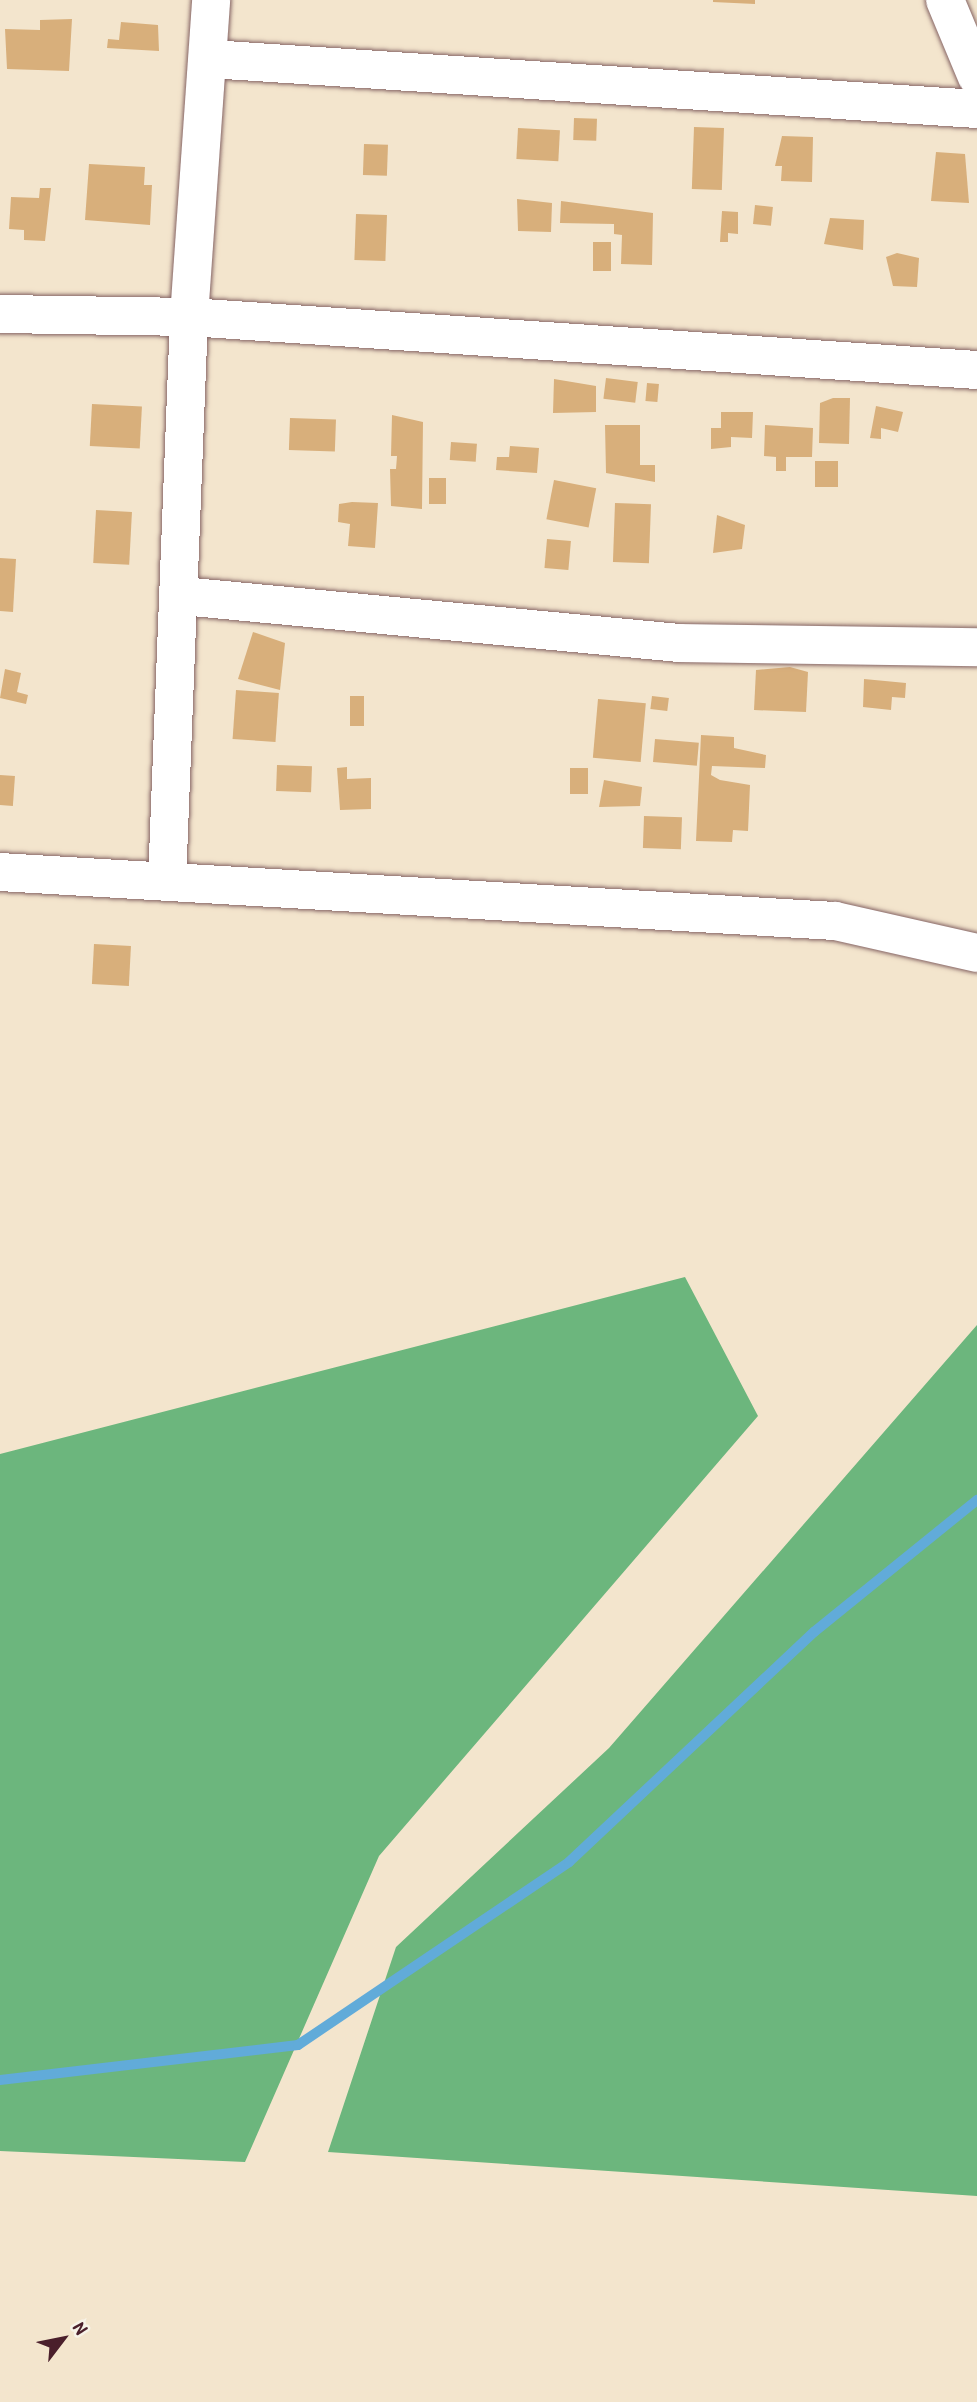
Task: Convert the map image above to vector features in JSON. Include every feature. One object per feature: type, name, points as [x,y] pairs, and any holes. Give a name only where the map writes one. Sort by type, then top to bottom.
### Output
[{"type":"street","points":[[167,882],[182,596],[188,317],[210,59],[211,0]]},
{"type":"street","points":[[945,0],[977,77]]},
{"type":"street","points":[[210,59],[977,109]]},
{"type":"street","points":[[0,314],[188,317],[977,370]]},
{"type":"street","points":[[182,596],[678,643],[977,647]]},
{"type":"street","points":[[0,872],[835,921],[977,953]]},
{"type":"green space","points":[[685,1277],[758,1416],[379,1856],[245,2162],[0,2151],[0,1454]]},
{"type":"green space","points":[[977,1325],[977,2196],[328,2152],[396,1947],[609,1748]]},
{"type":"building","points":[[755,0],[755,4],[713,2]]},
{"type":"building","points":[[72,19],[69,71],[7,69],[5,29],[40,30],[40,20]]},
{"type":"building","points":[[121,22],[158,25],[159,51],[107,48],[108,39],[119,40]]},
{"type":"building","points":[[574,118],[597,119],[596,141],[573,140]]},
{"type":"building","points":[[694,127],[724,128],[722,190],[692,189]]},
{"type":"building","points":[[518,128],[560,130],[558,161],[516,159]]},
{"type":"building","points":[[782,136],[813,137],[812,182],[781,181],[782,166],[775,166]]},
{"type":"building","points":[[364,144],[388,145],[387,176],[363,175]]},
{"type":"building","points":[[936,152],[965,154],[969,203],[931,201]]},
{"type":"building","points":[[89,164],[145,167],[144,185],[152,185],[150,225],[85,220]]},
{"type":"building","points":[[40,188],[51,188],[45,241],[24,240],[24,230],[9,229],[11,197],[39,198]]},
{"type":"building","points":[[517,199],[552,203],[551,232],[518,231]]},
{"type":"building","points":[[561,201],[653,213],[652,265],[621,264],[622,235],[614,234],[614,224],[560,223]]},
{"type":"building","points":[[755,205],[773,207],[771,226],[753,224]]},
{"type":"building","points":[[722,211],[738,212],[738,234],[728,233],[728,242],[720,242]]},
{"type":"building","points":[[356,214],[387,215],[385,261],[354,260]]},
{"type":"building","points":[[830,218],[864,220],[863,250],[824,244]]},
{"type":"building","points":[[593,242],[611,242],[611,271],[593,271]]},
{"type":"building","points":[[897,253],[919,258],[917,287],[893,286],[886,257]]},
{"type":"building","points":[[606,378],[638,382],[635,403],[603,399]]},
{"type":"building","points":[[554,379],[596,386],[596,412],[553,413]]},
{"type":"building","points":[[647,383],[659,384],[657,402],[645,401]]},
{"type":"building","points":[[833,398],[850,398],[849,444],[819,443],[820,403]]},
{"type":"building","points":[[92,404],[142,407],[140,449],[90,446]]},
{"type":"building","points":[[876,406],[903,412],[898,432],[881,428],[881,439],[870,438]]},
{"type":"building","points":[[721,412],[753,412],[752,438],[731,437],[731,447],[711,449],[711,428],[721,428]]},
{"type":"building","points":[[392,415],[423,422],[422,509],[391,506],[390,469],[396,469],[397,456],[391,456]]},
{"type":"building","points":[[290,418],[336,420],[335,452],[289,450]]},
{"type":"building","points":[[605,425],[640,425],[640,465],[655,465],[655,482],[606,473]]},
{"type":"building","points":[[765,425],[813,428],[812,457],[786,457],[786,471],[776,471],[776,457],[764,456]]},
{"type":"building","points":[[451,442],[477,444],[476,462],[450,460]]},
{"type":"building","points":[[510,446],[539,448],[537,473],[496,470],[497,457],[509,457]]},
{"type":"building","points":[[815,461],[838,461],[838,487],[815,487]]},
{"type":"building","points":[[429,478],[446,478],[446,504],[429,504]]},
{"type":"building","points":[[554,480],[596,488],[589,527],[546,519]]},
{"type":"building","points":[[378,503],[375,548],[348,546],[350,524],[338,522],[339,504]]},
{"type":"building","points":[[615,503],[651,504],[649,563],[613,562]]},
{"type":"building","points":[[96,510],[132,512],[129,565],[93,563]]},
{"type":"building","points":[[717,515],[745,525],[742,549],[713,553]]},
{"type":"building","points":[[547,539],[571,541],[568,570],[544,568]]},
{"type":"building","points":[[0,558],[16,559],[13,612],[0,611]]},
{"type":"building","points":[[253,632],[285,643],[280,690],[238,679]]},
{"type":"building","points":[[790,667],[808,672],[806,712],[754,710],[756,670]]},
{"type":"building","points":[[5,669],[21,673],[17,692],[28,695],[26,704],[0,698]]},
{"type":"building","points":[[864,679],[906,683],[905,698],[892,697],[891,710],[863,707]]},
{"type":"building","points":[[236,690],[279,693],[275,742],[233,739]]},
{"type":"building","points":[[350,696],[364,696],[364,726],[350,726]]},
{"type":"building","points":[[652,696],[669,698],[667,711],[650,709]]},
{"type":"building","points":[[598,699],[646,703],[641,762],[593,758]]},
{"type":"building","points":[[701,735],[734,737],[734,748],[766,755],[765,768],[712,766],[711,775],[720,780],[750,785],[748,831],[733,830],[732,842],[696,841]]},
{"type":"building","points":[[655,739],[699,743],[697,766],[653,762]]},
{"type":"building","points":[[277,765],[312,766],[311,792],[276,791]]},
{"type":"building","points":[[347,767],[347,779],[371,778],[371,809],[340,810],[337,768]]},
{"type":"building","points":[[570,768],[588,768],[588,794],[570,794]]},
{"type":"building","points":[[0,775],[15,776],[13,806],[0,805]]},
{"type":"building","points":[[604,780],[642,787],[640,806],[599,807]]},
{"type":"building","points":[[644,816],[682,817],[681,849],[643,848]]},
{"type":"building","points":[[94,944],[131,946],[129,986],[92,984]]},
{"type":"waterway","points":[[0,2080],[298,2045],[569,1862],[814,1632],[977,1500]]}]
